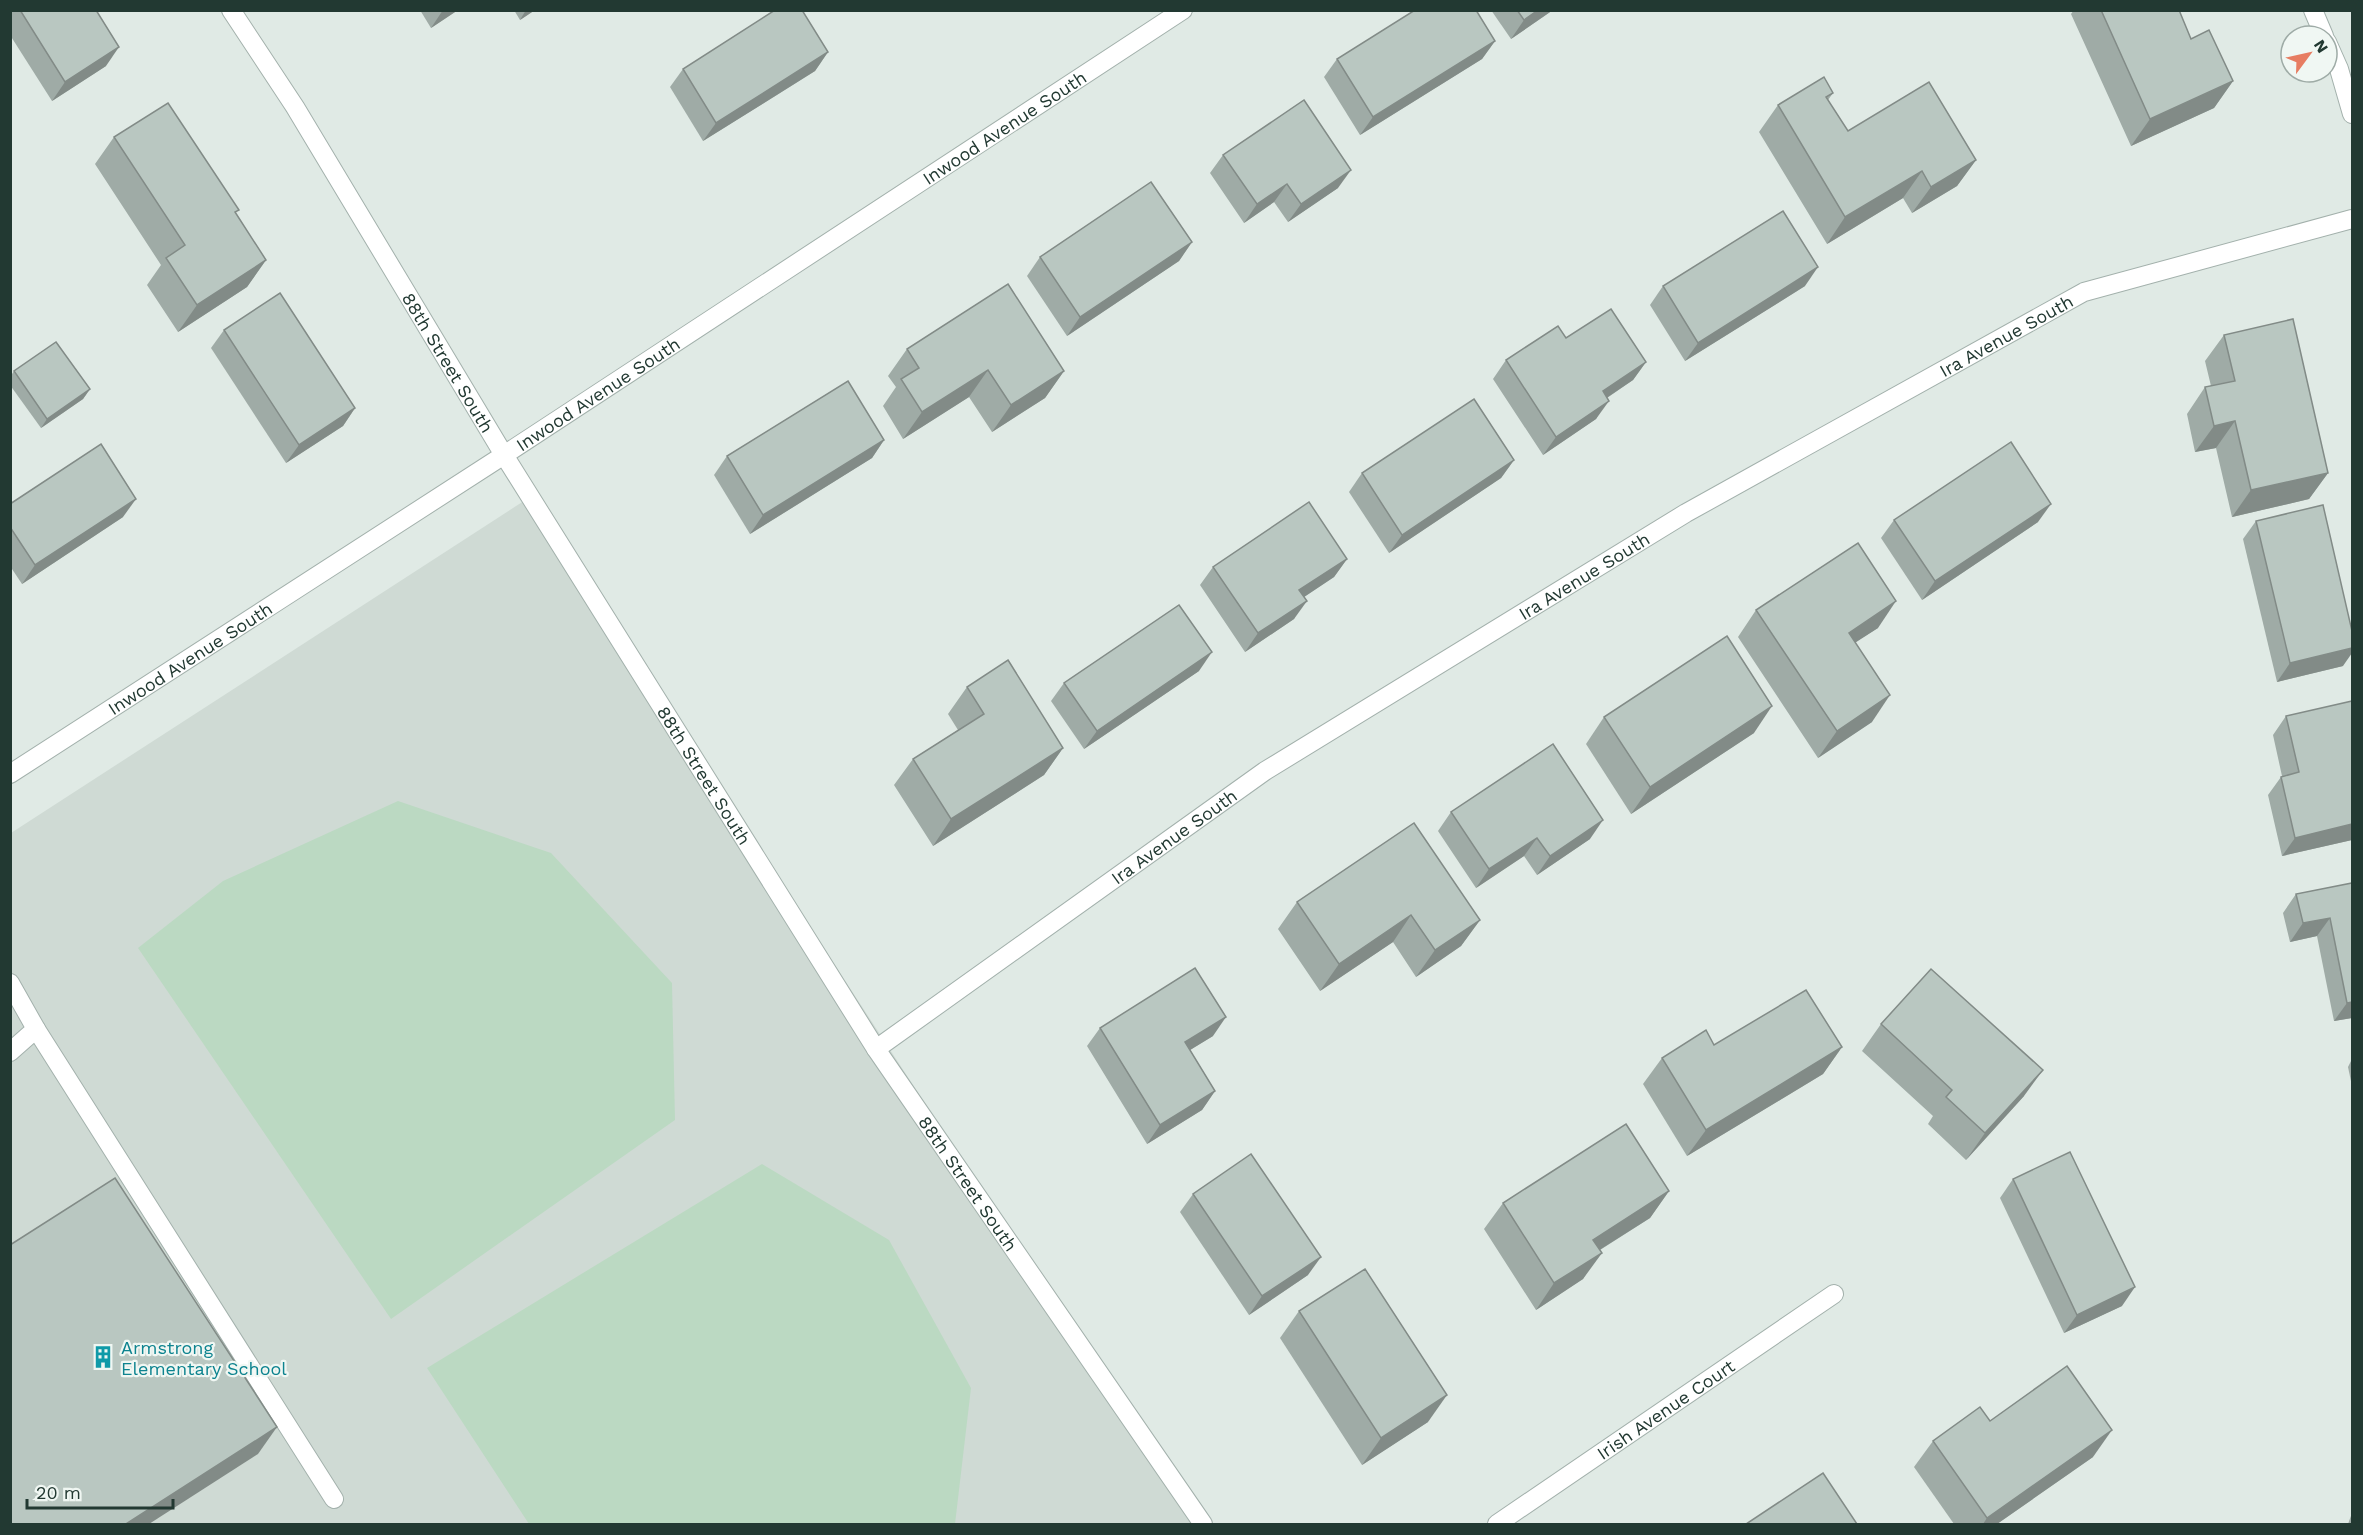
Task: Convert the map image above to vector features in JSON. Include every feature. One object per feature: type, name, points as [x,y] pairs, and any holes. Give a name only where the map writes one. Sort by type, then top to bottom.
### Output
[{"type":"street","name":"88th Street South","points":[[231,10],[295,107],[504,455],[876,1049],[1203,1524]]},
{"type":"street","name":"Inwood Avenue South","points":[[10,774],[504,455],[1183,10]]},
{"type":"street","points":[[2313,10],[2319,24]]},
{"type":"street","points":[[2339,69],[2352,114]]},
{"type":"street","name":"Ira Avenue South","points":[[876,1049],[1265,771],[1686,513],[2084,292],[2352,219]]},
{"type":"street","points":[[10,983],[36,1029],[334,1499]]},
{"type":"street","points":[[10,1052],[36,1029]]},
{"type":"street","name":"Irish Avenue Court","points":[[1497,1524],[1834,1294]]},
{"type":"shaded area","points":[[530,497],[1199,1524],[11,1524],[11,833]]},
{"type":"green space","points":[[398,801],[551,853],[672,983],[675,1120],[391,1319],[138,948],[223,881]]},
{"type":"green space","points":[[762,1164],[889,1240],[971,1388],[955,1524],[529,1524],[427,1368]]},
{"type":"building","points":[[20,10],[96,10],[119,47],[65,82]]},
{"type":"building","points":[[775,10],[802,10],[828,52],[716,123],[683,69]]},
{"type":"building","points":[[1415,10],[1476,10],[1495,41],[1373,117],[1337,59]]},
{"type":"building","points":[[1517,10],[1538,10],[1524,20]]},
{"type":"building","points":[[2101,10],[2179,10],[2191,39],[2209,30],[2233,81],[2150,119]]},
{"type":"building","points":[[1824,77],[1833,93],[1826,97],[1848,131],[1929,82],[1976,160],[1931,187],[1922,171],[1845,217],[1778,105]]},
{"type":"building","points":[[1304,100],[1351,170],[1301,204],[1287,184],[1257,204],[1223,155]]},
{"type":"building","points":[[168,103],[239,210],[235,212],[266,260],[197,305],[166,258],[185,245],[114,137]]},
{"type":"building","points":[[1151,182],[1192,242],[1080,317],[1040,257]]},
{"type":"building","points":[[1783,211],[1818,267],[1698,343],[1663,286]]},
{"type":"building","points":[[1008,284],[1064,371],[1011,405],[988,370],[922,412],[901,379],[919,368],[907,349]]},
{"type":"building","points":[[280,293],[355,408],[299,445],[224,330]]},
{"type":"building","points":[[1611,309],[1646,362],[1603,391],[1609,401],[1556,437],[1506,360],[1558,326],[1566,338]]},
{"type":"building","points":[[2293,319],[2328,473],[2251,490],[2235,421],[2214,426],[2205,387],[2235,381],[2224,335]]},
{"type":"building","points":[[56,342],[90,389],[47,419],[14,371]]},
{"type":"building","points":[[848,381],[884,440],[763,515],[727,456]]},
{"type":"building","points":[[1474,399],[1514,460],[1402,535],[1362,473]]},
{"type":"building","points":[[2011,442],[2051,504],[1935,581],[1894,520]]},
{"type":"building","points":[[101,444],[136,499],[35,565],[10,527],[10,504]]},
{"type":"building","points":[[1309,502],[1347,559],[1299,590],[1307,601],[1258,633],[1213,567]]},
{"type":"building","points":[[2323,505],[2352,631],[2352,648],[2290,663],[2256,521]]},
{"type":"building","points":[[1858,543],[1896,601],[1849,633],[1890,695],[1837,731],[1756,610]]},
{"type":"building","points":[[1179,605],[1212,652],[1097,731],[1064,683]]},
{"type":"building","points":[[1727,636],[1772,706],[1650,787],[1604,717]]},
{"type":"building","points":[[1008,660],[1063,748],[951,819],[913,759],[984,714],[967,687]]},
{"type":"building","points":[[2352,701],[2352,824],[2295,838],[2281,777],[2299,772],[2286,716]]},
{"type":"building","points":[[1553,744],[1603,820],[1550,856],[1537,838],[1489,869],[1451,812]]},
{"type":"building","points":[[1414,823],[1480,920],[1435,950],[1411,915],[1339,964],[1297,902]]},
{"type":"building","points":[[2352,883],[2352,1002],[2347,1003],[2330,918],[2303,923],[2296,894]]},
{"type":"building","points":[[1195,968],[1226,1017],[1185,1042],[1215,1091],[1160,1125],[1100,1028]]},
{"type":"building","points":[[1931,969],[2043,1070],[1985,1133],[1946,1097],[1952,1090],[1881,1024]]},
{"type":"building","points":[[1806,990],[1842,1047],[1706,1130],[1662,1058],[1706,1030],[1714,1045]]},
{"type":"building","points":[[1626,1124],[1669,1191],[1593,1240],[1602,1253],[1554,1283],[1503,1203]]},
{"type":"building","points":[[2070,1152],[2135,1287],[2077,1315],[2013,1179]]},
{"type":"building","points":[[1251,1154],[1321,1257],[1262,1296],[1193,1194]]},
{"type":"building","name":"Armstrong Elementary School","points":[[115,1178],[277,1427],[126,1524],[10,1524],[10,1245]]},
{"type":"building","points":[[1365,1269],[1447,1395],[1381,1438],[1299,1311]]},
{"type":"building","points":[[2067,1366],[2112,1430],[1987,1518],[1933,1441],[1980,1407],[1990,1421]]},
{"type":"building","points":[[1823,1473],[1857,1524],[1746,1524]]},
{"type":"place","name":"Armstrong Elementary School","points":[[103,1357]]}]
